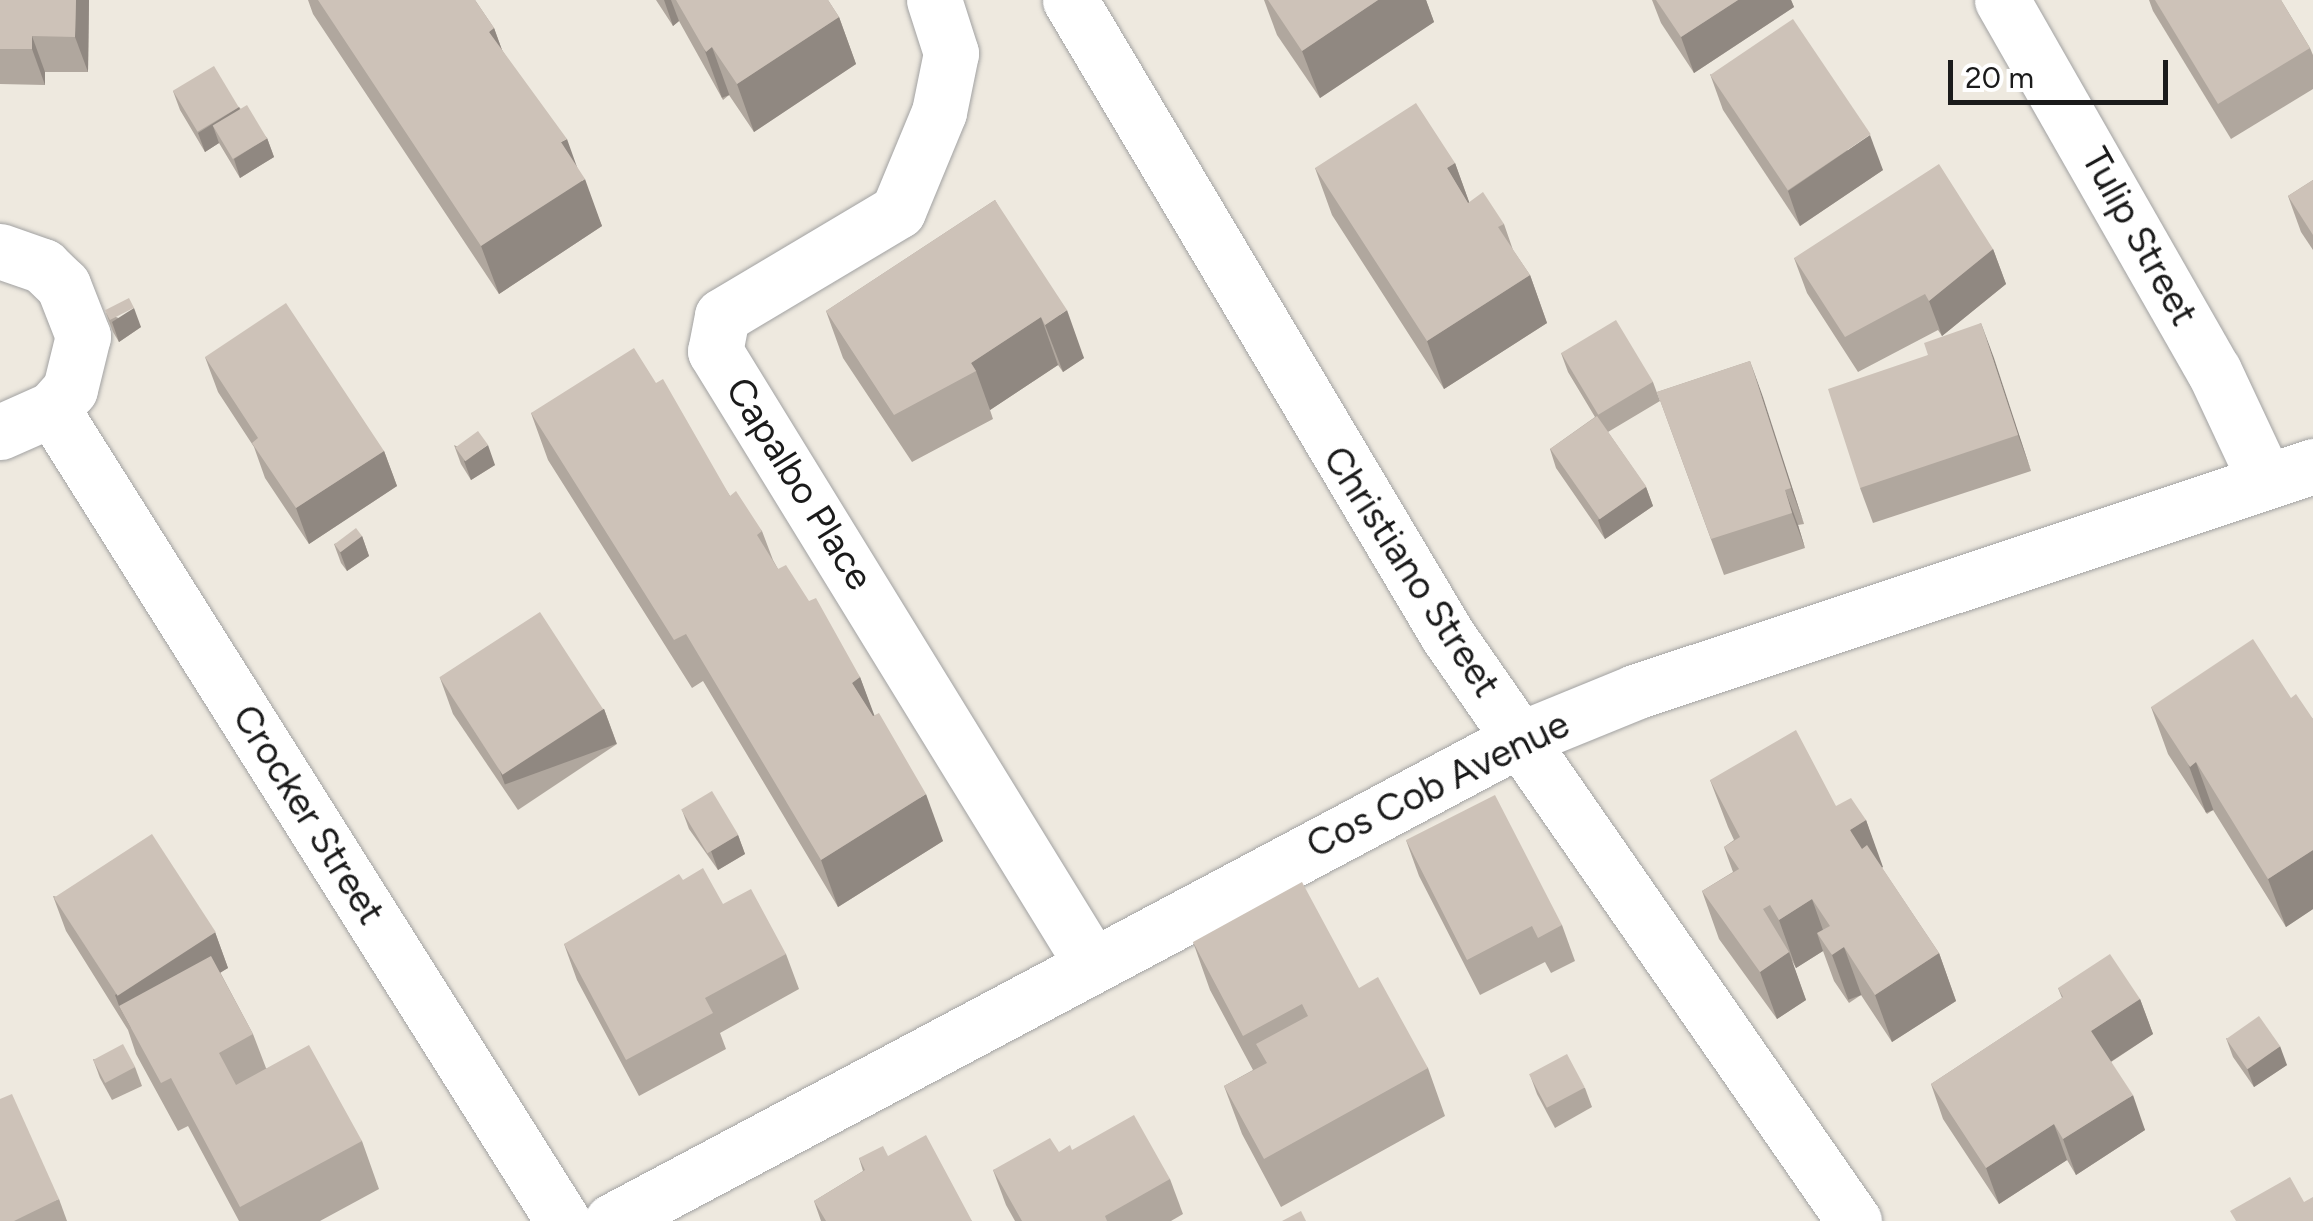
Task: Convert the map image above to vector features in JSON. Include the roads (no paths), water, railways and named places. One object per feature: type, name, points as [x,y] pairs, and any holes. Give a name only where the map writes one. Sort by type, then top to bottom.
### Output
[{"type":"street","name":"Capalbo Place","points":[[934,0],[951,53],[939,112],[898,211],[722,316],[715,351],[1090,962]]},
{"type":"street","name":"Christiano Street","points":[[1070,0],[1316,423],[1520,739],[1854,1221]]},
{"type":"street","name":"Tulip Street","points":[[2002,0],[2214,371],[2289,473]]},
{"type":"street","points":[[0,252],[43,266],[77,308],[80,363],[52,410],[0,432]]},
{"type":"street","name":"Crocker Street","points":[[52,410],[563,1221]]},
{"type":"street","name":"Cos Cob Avenue","points":[[612,1221],[1090,962],[1520,739],[1636,692],[2289,473]]}]
